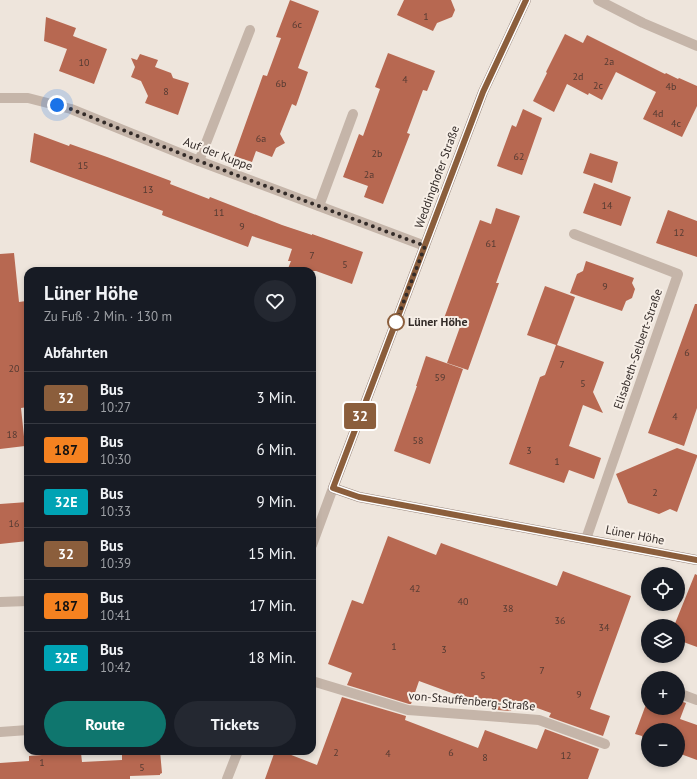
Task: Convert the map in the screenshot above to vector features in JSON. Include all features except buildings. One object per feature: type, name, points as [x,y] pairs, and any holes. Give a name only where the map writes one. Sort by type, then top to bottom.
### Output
[{"type":"street","name":"Weddinghofer Straße","points":[[316,534],[483,92],[526,0]]},
{"type":"street","points":[[598,0],[643,23],[697,46]]},
{"type":"street","points":[[199,161],[250,30]]},
{"type":"street","name":"Auf der Kuppe","points":[[0,98],[28,98],[71,109],[199,161],[425,246]]},
{"type":"street","points":[[320,206],[353,114]]},
{"type":"street","name":"Elisabeth-Selbert-Straße","points":[[574,234],[678,274],[586,539]]},
{"type":"street","name":"Lüner Höhe","points":[[333,488],[359,497],[697,560]]},
{"type":"street","points":[[0,602],[24,601]]},
{"type":"street","name":"von-Stauffenberg-Straße","points":[[316,682],[408,710],[538,720],[605,744]]},
{"type":"street","points":[[685,696],[697,700]]},
{"type":"street","points":[[0,732],[24,730]]},
{"type":"street","points":[[227,779],[236,755]]},
{"type":"bus line","name":"32","points":[[526,0],[483,92],[333,488],[359,497],[697,560]]},
{"type":"place","name":"Lüner Höhe","points":[[396,322]]},
{"type":"route","points":[[57,105],[71,109],[199,161],[425,246],[396,322]]}]
